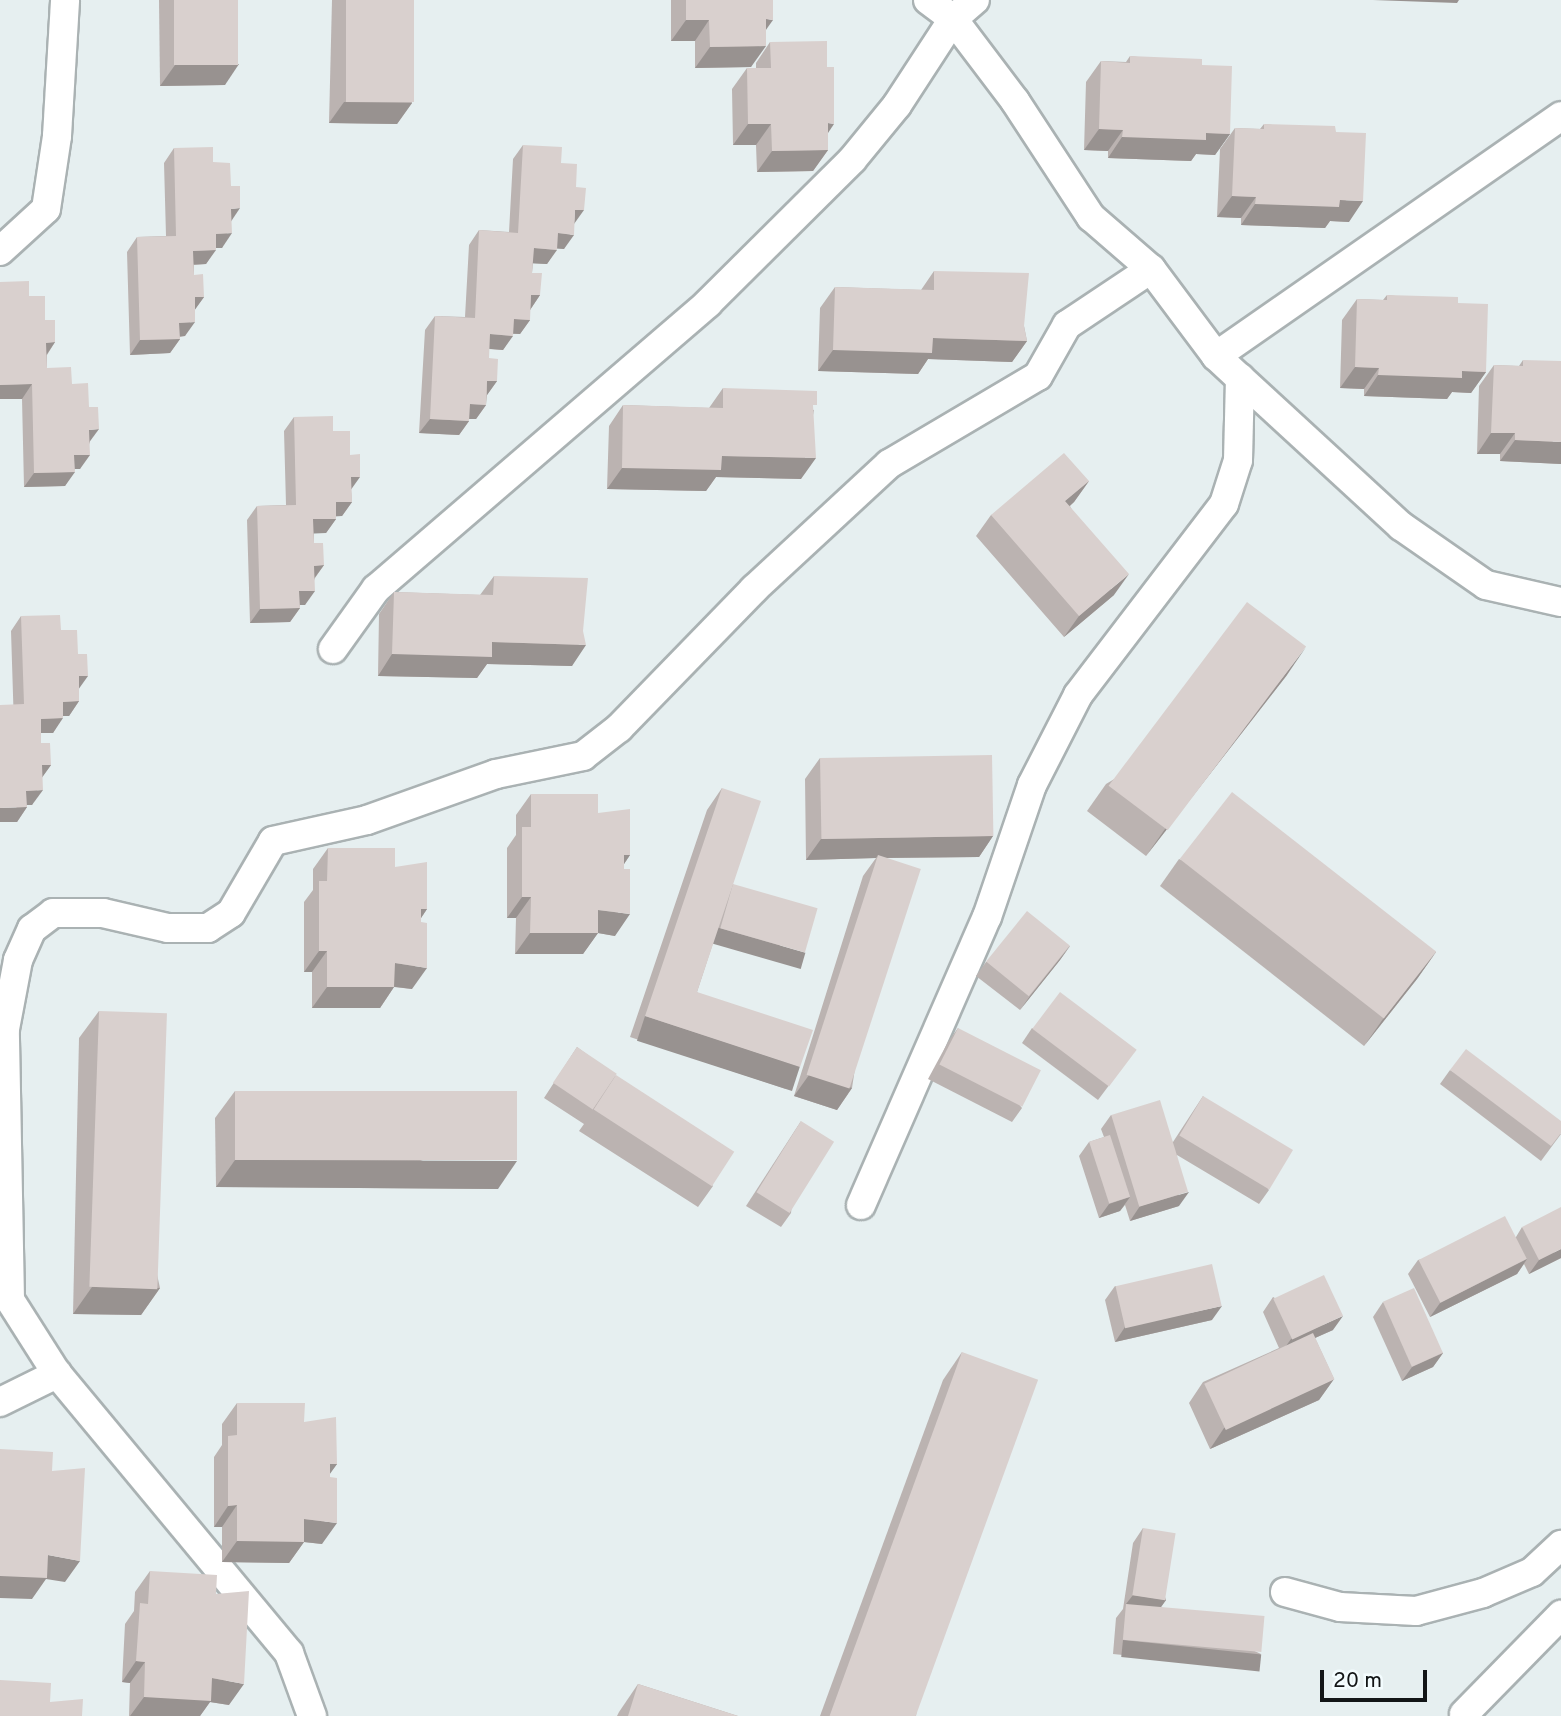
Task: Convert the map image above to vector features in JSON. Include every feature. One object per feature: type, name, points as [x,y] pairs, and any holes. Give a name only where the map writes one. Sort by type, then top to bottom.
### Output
[{"type":"street","points":[[0,251],[46,209],[57,136],[65,0]]},
{"type":"street","points":[[928,0],[953,19],[1015,102],[1091,217],[1151,269],[1216,356],[1401,526],[1486,585],[1561,602]]},
{"type":"street","points":[[333,649],[376,589],[708,303],[852,160],[897,105],[953,19],[975,0]]},
{"type":"street","points":[[1216,356],[1561,116]]},
{"type":"street","points":[[312,1716],[289,1653],[57,1374],[5,1298],[3,1222],[8,973],[32,929],[53,913],[103,913],[168,928],[208,928],[231,913],[273,841],[368,820],[496,774],[583,756],[620,728],[754,589],[889,464],[1038,376],[1067,325],[1151,269]]},
{"type":"street","points":[[862,1205],[987,917],[1032,785],[1078,695],[1224,504],[1238,460],[1240,378]]},
{"type":"street","points":[[0,1402],[57,1374]]},
{"type":"street","points":[[1285,1592],[1340,1607],[1416,1611],[1483,1593],[1532,1573],[1561,1545]]},
{"type":"street","points":[[1464,1714],[1561,1615]]},
{"type":"building","points":[[174,0],[238,0],[238,65],[174,65]]},
{"type":"building","points":[[346,0],[414,0],[414,102],[346,102]]},
{"type":"building","points":[[686,0],[773,0],[773,20],[766,19],[766,46],[710,47],[709,20],[686,20]]},
{"type":"building","points":[[827,41],[827,67],[834,67],[834,124],[828,123],[828,150],[772,151],[771,124],[748,124],[747,68],[771,68],[770,42]]},
{"type":"building","points":[[1130,56],[1202,59],[1202,65],[1232,66],[1230,134],[1206,133],[1206,140],[1122,137],[1123,130],[1099,129],[1101,61],[1130,63]]},
{"type":"building","points":[[1264,124],[1335,126],[1336,132],[1366,133],[1363,201],[1340,200],[1339,207],[1255,204],[1256,197],[1232,196],[1235,128],[1264,129]]},
{"type":"building","points":[[523,145],[562,147],[561,163],[577,164],[576,187],[586,188],[584,210],[575,210],[574,235],[558,233],[557,250],[534,248],[532,273],[542,273],[540,295],[531,295],[530,320],[514,319],[513,336],[490,334],[489,358],[498,359],[497,381],[487,381],[486,405],[470,404],[469,421],[430,419],[435,316],[475,318],[479,230],[518,233]]},
{"type":"building","points":[[213,147],[213,162],[230,163],[231,186],[240,186],[240,208],[231,209],[232,233],[216,234],[216,250],[193,251],[194,275],[203,274],[204,297],[195,297],[195,322],[179,323],[180,339],[140,340],[137,237],[176,236],[174,148]]},
{"type":"building","points":[[934,271],[1029,273],[1024,326],[1027,341],[933,338],[932,353],[833,350],[835,287],[934,290]]},
{"type":"building","points":[[29,281],[29,296],[45,296],[45,320],[55,320],[55,342],[46,343],[47,368],[71,367],[72,384],[88,383],[89,407],[98,407],[99,429],[89,430],[90,455],[74,455],[75,472],[34,473],[32,384],[0,385],[0,282]]},
{"type":"building","points":[[1387,295],[1458,297],[1458,303],[1488,304],[1486,372],[1462,371],[1462,378],[1378,375],[1379,368],[1355,367],[1357,299],[1387,300]]},
{"type":"building","points":[[1523,360],[1561,361],[1561,442],[1515,440],[1515,433],[1491,433],[1494,365],[1523,366]]},
{"type":"building","points":[[723,388],[817,391],[817,405],[813,405],[816,458],[722,456],[721,470],[622,468],[623,405],[723,408]]},
{"type":"building","points":[[333,416],[333,431],[350,431],[350,455],[360,454],[360,477],[351,477],[352,502],[336,502],[336,519],[313,519],[314,543],[323,543],[324,565],[314,566],[315,591],[299,591],[300,608],[260,609],[257,506],[296,505],[294,417]]},
{"type":"building","points":[[1064,453],[1089,481],[1065,501],[1129,574],[1079,616],[991,515]]},
{"type":"building","points":[[494,576],[588,578],[583,631],[586,645],[492,642],[492,657],[392,654],[394,592],[493,595]]},
{"type":"building","points":[[1247,602],[1306,647],[1168,830],[1109,786]]},
{"type":"building","points":[[60,615],[61,630],[77,630],[78,654],[87,654],[88,676],[79,676],[79,701],[63,702],[63,718],[41,719],[41,743],[50,743],[51,765],[42,765],[43,790],[26,791],[27,807],[0,808],[0,705],[24,704],[21,616]]},
{"type":"building","points":[[992,755],[993,836],[821,839],[820,758]]},
{"type":"building","points":[[722,788],[761,801],[697,992],[813,1030],[800,1067],[645,1016]]},
{"type":"building","points":[[1232,792],[1436,951],[1384,1018],[1180,859]]},
{"type":"building","points":[[531,794],[598,794],[598,813],[630,809],[630,855],[624,855],[624,869],[630,869],[630,914],[598,910],[598,933],[530,933],[531,897],[522,897],[522,827],[531,827]]},
{"type":"building","points":[[328,848],[395,848],[395,867],[427,862],[427,909],[421,909],[421,922],[427,923],[427,968],[395,963],[394,987],[327,987],[327,951],[319,951],[319,881],[327,881]]},
{"type":"building","points":[[878,855],[921,869],[849,1089],[807,1075]]},
{"type":"building","points":[[733,884],[818,908],[805,952],[720,928]]},
{"type":"building","points":[[1027,911],[1070,946],[1029,996],[986,962]]},
{"type":"building","points":[[1060,992],[1137,1050],[1109,1087],[1032,1029]]},
{"type":"building","points":[[99,1011],[167,1013],[157,1289],[89,1287]]},
{"type":"building","points":[[958,1028],[1041,1070],[1022,1107],[939,1065]]},
{"type":"building","points":[[577,1047],[617,1074],[593,1109],[553,1083]]},
{"type":"building","points":[[1466,1049],[1561,1121],[1561,1133],[1551,1146],[1450,1070]]},
{"type":"building","points":[[616,1075],[734,1152],[712,1186],[594,1109]]},
{"type":"building","points":[[235,1091],[517,1091],[517,1160],[235,1160]]},
{"type":"building","points":[[1203,1096],[1293,1150],[1269,1190],[1179,1135]]},
{"type":"building","points":[[1160,1100],[1188,1192],[1139,1207],[1111,1115]]},
{"type":"building","points":[[801,1121],[834,1142],[790,1213],[756,1192]]},
{"type":"building","points":[[1110,1135],[1130,1197],[1109,1204],[1089,1142]]},
{"type":"building","points":[[1561,1207],[1561,1249],[1539,1260],[1522,1227]]},
{"type":"building","points":[[1505,1216],[1527,1259],[1440,1303],[1419,1260]]},
{"type":"building","points":[[1212,1264],[1222,1306],[1125,1328],[1116,1286]]},
{"type":"building","points":[[1324,1275],[1343,1316],[1292,1339],[1273,1299]]},
{"type":"building","points":[[1414,1288],[1443,1353],[1412,1367],[1383,1302]]},
{"type":"building","points":[[1313,1333],[1335,1379],[1226,1430],[1204,1384]]},
{"type":"building","points":[[962,1352],[1038,1380],[916,1716],[830,1716]]},
{"type":"building","points":[[237,1403],[305,1403],[304,1422],[336,1417],[337,1464],[330,1464],[330,1477],[337,1478],[337,1523],[304,1519],[304,1542],[237,1541],[237,1505],[228,1506],[228,1436],[237,1435]]},
{"type":"building","points":[[0,1449],[53,1452],[52,1471],[85,1468],[80,1561],[48,1555],[47,1578],[0,1576]]},
{"type":"building","points":[[1143,1528],[1176,1533],[1165,1600],[1132,1595]]},
{"type":"building","points":[[150,1571],[217,1575],[216,1594],[249,1591],[244,1684],[212,1678],[211,1701],[144,1697],[145,1662],[136,1661],[140,1603],[148,1604]]},
{"type":"building","points":[[1126,1604],[1264,1616],[1261,1652],[1123,1640]]},
{"type":"building","points":[[0,1680],[51,1683],[50,1702],[83,1699],[82,1716],[0,1716]]},
{"type":"building","points":[[638,1684],[738,1716],[628,1716]]}]
